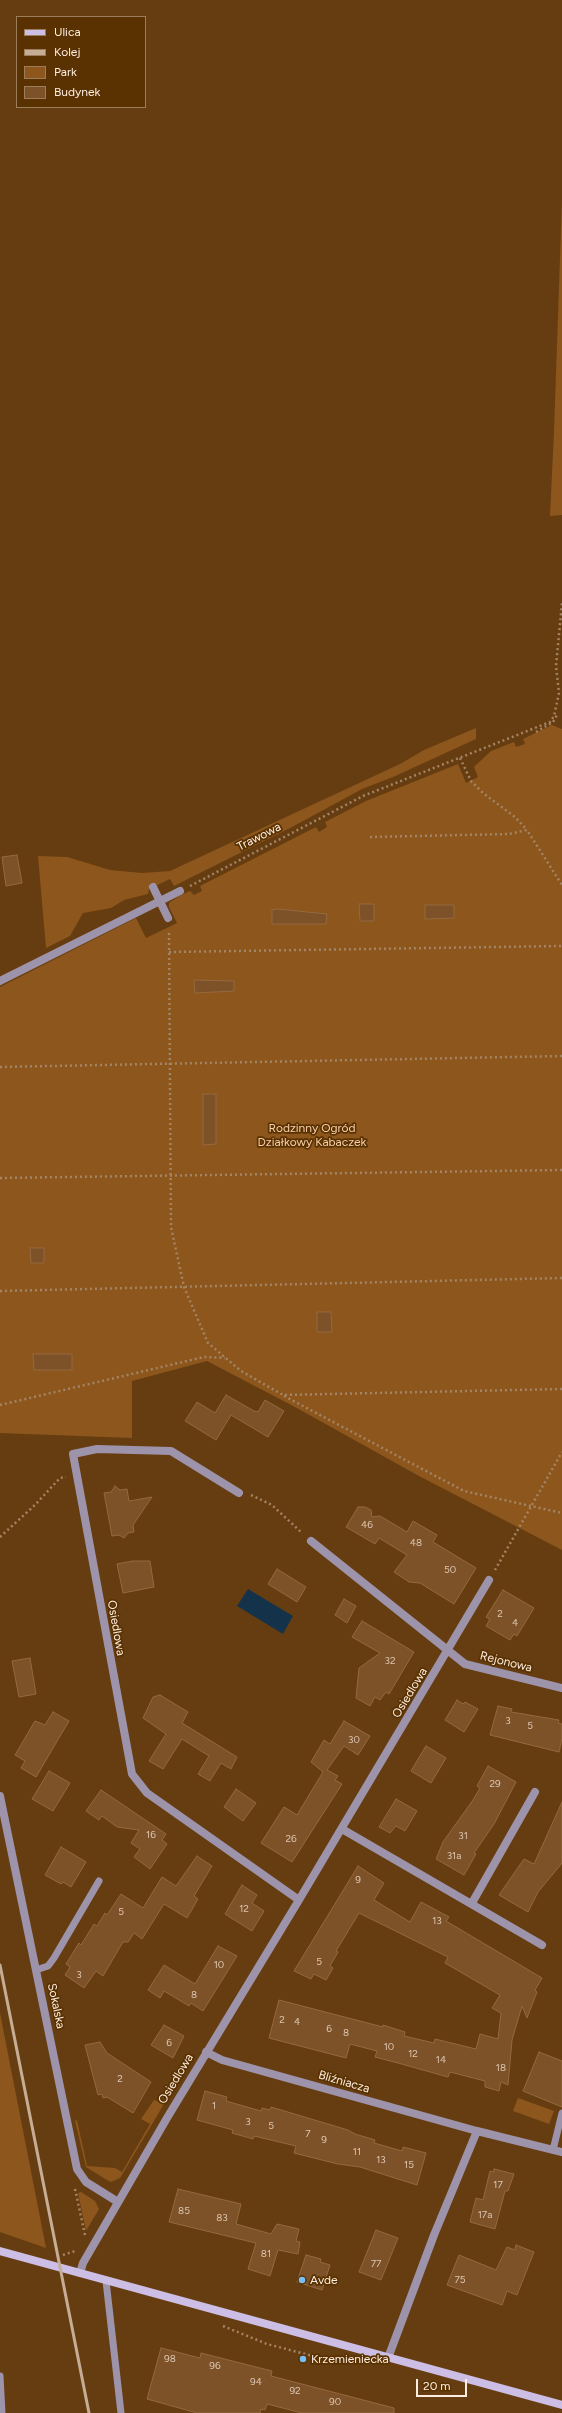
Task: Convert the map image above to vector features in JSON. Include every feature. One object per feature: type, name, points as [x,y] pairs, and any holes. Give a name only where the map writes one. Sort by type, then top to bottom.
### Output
[{"type":"street","points":[[153,887],[168,918]]},
{"type":"street","points":[[0,981],[180,890]]},
{"type":"street","name":"Osiedlowa","points":[[238,1493],[171,1452],[97,1449],[72,1454],[132,1774],[147,1793],[299,1900]]},
{"type":"street","points":[[311,1541],[449,1651]]},
{"type":"street","name":"Osiedlowa","points":[[80,2273],[83,2263],[206,2052],[342,1829],[490,1580]]},
{"type":"street","name":"Rejonowa","points":[[449,1651],[465,1664],[562,1688]]},
{"type":"street","points":[[472,1902],[535,1792]]},
{"type":"street","name":"Sokalska","points":[[0,1796],[74,2152],[81,2177]]},
{"type":"street","points":[[342,1829],[472,1902],[542,1945]]},
{"type":"street","name":"Bliźniacza","points":[[206,2052],[222,2060],[477,2131],[562,2152]]},
{"type":"street","points":[[388,2358],[431,2243],[477,2131]]},
{"type":"street","points":[[81,2177],[118,2202]]},
{"type":"street","points":[[0,2251],[562,2406]]},
{"type":"lane","points":[[36,1970],[48,1966],[54,1958],[99,1880]]},
{"type":"lane","points":[[553,2150],[562,2113]]},
{"type":"lane","points":[[106,2281],[121,2413]]},
{"type":"lane","points":[[0,2376],[2,2413]]},
{"type":"path","points":[[562,603],[556,666],[559,693],[555,715],[562,714]]},
{"type":"path","name":"Trawowa","points":[[180,890],[363,796],[536,730],[553,722],[555,715]]},
{"type":"path","points":[[460,758],[471,780],[484,793],[515,817],[527,830],[562,885]]},
{"type":"path","points":[[370,837],[509,834],[527,830]]},
{"type":"path","points":[[169,933],[171,1227],[184,1287],[208,1343],[241,1371],[283,1395],[464,1491],[562,1513]]},
{"type":"path","points":[[169,952],[562,946]]},
{"type":"path","points":[[0,1067],[562,1056]]},
{"type":"path","points":[[0,1178],[562,1170]]},
{"type":"path","points":[[0,1292],[562,1278]]},
{"type":"path","points":[[0,1405],[204,1357],[225,1358]]},
{"type":"path","points":[[283,1395],[562,1389]]},
{"type":"path","points":[[490,1580],[518,1527],[562,1452]]},
{"type":"path","points":[[0,1537],[60,1478],[76,1475]]},
{"type":"path","points":[[238,1493],[255,1495],[272,1505],[311,1541]]},
{"type":"path","points":[[81,2177],[74,2183],[86,2237]]},
{"type":"green space","points":[[562,199],[562,515],[550,516],[554,432]]},
{"type":"green space","name":"Rodzinny Ogród Działkowy Kabaczek","points":[[552,725],[562,729],[562,1550],[419,1476],[295,1407],[207,1361],[132,1381],[132,1438],[0,1433],[0,987],[136,918],[146,938],[177,923],[169,907],[169,903],[179,896],[190,891],[194,895],[202,891],[200,886],[316,827],[319,832],[327,827],[325,822],[366,801],[458,764],[466,783],[478,777],[474,767],[491,751],[514,742],[516,747],[525,744],[523,739]]},
{"type":"green space","points":[[476,728],[476,739],[393,777],[362,789],[292,827],[174,886],[170,879],[149,889],[148,894],[124,900],[111,908],[83,913],[70,936],[46,948],[38,856],[67,857],[110,870],[142,873],[170,871],[400,764],[424,750]]},
{"type":"green space","points":[[0,2013],[46,2248],[0,2232]]},
{"type":"green space","points":[[518,2098],[554,2111],[549,2124],[513,2111]]},
{"type":"green space","points":[[154,2100],[164,2104],[120,2178],[111,2182],[86,2167],[75,2121],[77,2120],[87,2166],[115,2168],[122,2172],[150,2124],[141,2119]]},
{"type":"green space","points":[[81,2192],[95,2201],[99,2209],[86,2231],[78,2193]]},
{"type":"water","points":[[248,1589],[293,1616],[283,1634],[237,1606]]},
{"type":"building","points":[[17,855],[22,883],[6,886],[2,857]]},
{"type":"building","points":[[359,904],[374,904],[374,921],[360,921]]},
{"type":"building","points":[[425,905],[454,905],[454,918],[425,919]]},
{"type":"building","points":[[278,909],[327,914],[326,924],[272,924],[272,910]]},
{"type":"building","points":[[194,980],[234,981],[234,991],[195,993]]},
{"type":"building","points":[[203,1094],[216,1094],[216,1144],[203,1145]]},
{"type":"building","points":[[30,1248],[44,1248],[44,1263],[31,1263]]},
{"type":"building","points":[[317,1312],[331,1312],[332,1332],[317,1332]]},
{"type":"building","points":[[33,1354],[72,1354],[72,1370],[34,1370]]},
{"type":"building","points":[[226,1395],[254,1411],[258,1412],[265,1400],[284,1411],[268,1437],[231,1415],[216,1440],[185,1421],[197,1402],[215,1413]]},
{"type":"building","points":[[115,1486],[120,1490],[127,1489],[129,1501],[152,1497],[133,1525],[134,1532],[128,1533],[124,1538],[119,1535],[112,1536],[104,1493],[111,1492]]},
{"type":"building","points":[[358,1507],[365,1507],[371,1510],[372,1517],[380,1516],[407,1532],[413,1521],[437,1535],[433,1542],[476,1568],[454,1604],[420,1583],[409,1582],[394,1572],[407,1555],[379,1538],[375,1544],[346,1527]]},
{"type":"building","points":[[133,1561],[150,1561],[154,1587],[123,1593],[117,1564]]},
{"type":"building","points":[[277,1569],[306,1587],[297,1602],[268,1584]]},
{"type":"building","points":[[503,1590],[534,1608],[517,1636],[514,1634],[510,1640],[486,1626],[490,1619],[486,1617]]},
{"type":"building","points":[[344,1599],[356,1606],[347,1623],[335,1615]]},
{"type":"building","points":[[362,1621],[414,1652],[389,1694],[386,1692],[380,1700],[375,1697],[370,1706],[356,1698],[359,1668],[380,1653],[352,1637]]},
{"type":"building","points":[[30,1658],[36,1694],[19,1697],[12,1661]]},
{"type":"building","points":[[160,1695],[188,1712],[182,1723],[237,1757],[231,1769],[221,1763],[210,1781],[198,1774],[209,1756],[182,1739],[163,1769],[149,1761],[166,1734],[143,1718],[153,1697]]},
{"type":"building","points":[[457,1700],[463,1704],[465,1702],[478,1709],[464,1732],[445,1720]]},
{"type":"building","points":[[498,1706],[512,1709],[511,1712],[559,1720],[558,1723],[562,1724],[562,1738],[559,1752],[490,1735]]},
{"type":"building","points":[[53,1712],[69,1721],[36,1777],[21,1768],[25,1761],[15,1755],[35,1721],[45,1725]]},
{"type":"building","points":[[344,1721],[370,1736],[358,1755],[344,1746],[327,1770],[338,1776],[335,1780],[342,1784],[292,1862],[261,1843],[284,1807],[297,1815],[323,1772],[311,1762],[324,1740],[330,1744]]},
{"type":"building","points":[[426,1746],[446,1758],[431,1783],[411,1771]]},
{"type":"building","points":[[488,1766],[516,1782],[494,1824],[474,1853],[476,1854],[464,1875],[436,1859],[443,1842],[480,1788],[477,1786]]},
{"type":"building","points":[[49,1771],[70,1783],[53,1811],[32,1799]]},
{"type":"building","points":[[236,1789],[256,1803],[243,1821],[224,1807]]},
{"type":"building","points":[[101,1790],[166,1834],[162,1840],[167,1844],[150,1869],[134,1857],[140,1849],[131,1843],[139,1830],[117,1827],[102,1816],[99,1820],[86,1811]]},
{"type":"building","points":[[396,1799],[417,1811],[405,1831],[396,1826],[390,1833],[379,1827]]},
{"type":"building","points":[[562,1802],[562,1863],[538,1892],[528,1912],[499,1895],[524,1859],[534,1864]]},
{"type":"building","points":[[61,1847],[86,1862],[71,1887],[63,1882],[61,1884],[45,1875]]},
{"type":"building","points":[[197,1856],[212,1866],[194,1896],[198,1899],[187,1918],[164,1904],[142,1939],[134,1933],[128,1942],[123,1942],[103,1976],[96,1971],[84,1988],[65,1975],[70,1967],[66,1964],[79,1943],[81,1945],[94,1924],[97,1926],[105,1913],[107,1915],[121,1894],[143,1908],[162,1877],[176,1886]]},
{"type":"building","points":[[358,1866],[384,1883],[374,1900],[410,1922],[421,1902],[449,1917],[446,1921],[542,1978],[535,1990],[537,1992],[527,2018],[522,2006],[512,2040],[508,2085],[501,2082],[499,2091],[485,2087],[485,2081],[450,2072],[448,2077],[375,2057],[377,2051],[350,2044],[346,2058],[269,2038],[279,2000],[383,2027],[383,2025],[405,2032],[404,2036],[434,2043],[435,2039],[476,2049],[480,2034],[498,2039],[501,2013],[492,2008],[500,1995],[445,1963],[448,1957],[359,1913],[336,1951],[338,1952],[330,1966],[333,1968],[326,1980],[314,1974],[311,1979],[294,1971]]},
{"type":"building","points":[[242,1885],[257,1895],[252,1903],[264,1911],[252,1931],[225,1914]]},
{"type":"building","points":[[218,1946],[237,1956],[203,2011],[191,2003],[189,2006],[164,1991],[160,1998],[148,1990],[164,1965],[195,1984]]},
{"type":"building","points":[[164,2025],[184,2036],[173,2058],[151,2045]]},
{"type":"building","points":[[100,2042],[107,2053],[151,2082],[133,2113],[107,2097],[103,2098],[102,2094],[98,2095],[85,2045]]},
{"type":"building","points":[[539,2052],[562,2061],[562,2107],[523,2091]]},
{"type":"building","points":[[205,2091],[227,2097],[226,2101],[261,2111],[262,2108],[270,2110],[271,2107],[348,2130],[355,2134],[375,2140],[374,2143],[402,2151],[403,2147],[426,2153],[417,2185],[360,2167],[338,2164],[294,2153],[296,2146],[254,2136],[253,2139],[232,2133],[233,2130],[197,2120]]},
{"type":"building","points":[[494,2169],[514,2174],[508,2191],[505,2191],[495,2229],[470,2222],[476,2198],[483,2200],[490,2171],[494,2172]]},
{"type":"building","points":[[178,2189],[241,2204],[236,2224],[271,2234],[277,2224],[299,2229],[296,2241],[300,2242],[298,2254],[278,2250],[270,2276],[248,2269],[256,2243],[169,2222]]},
{"type":"building","points":[[376,2230],[398,2238],[381,2280],[359,2272]]},
{"type":"building","points":[[516,2245],[534,2252],[517,2295],[507,2291],[502,2305],[447,2285],[459,2255],[496,2270],[507,2247],[515,2250]]},
{"type":"building","points":[[306,2255],[321,2259],[320,2262],[330,2265],[322,2290],[297,2282]]},
{"type":"building","points":[[161,2348],[200,2358],[201,2353],[272,2371],[271,2376],[394,2408],[394,2413],[302,2413],[267,2404],[265,2410],[261,2409],[260,2413],[197,2413],[147,2399]]},
{"type":"railway","points":[[0,1965],[89,2413]]},
{"type":"place","name":"Avde","points":[[302,2280]]},
{"type":"place","name":"Krzemieniecka","points":[[303,2359]]}]
